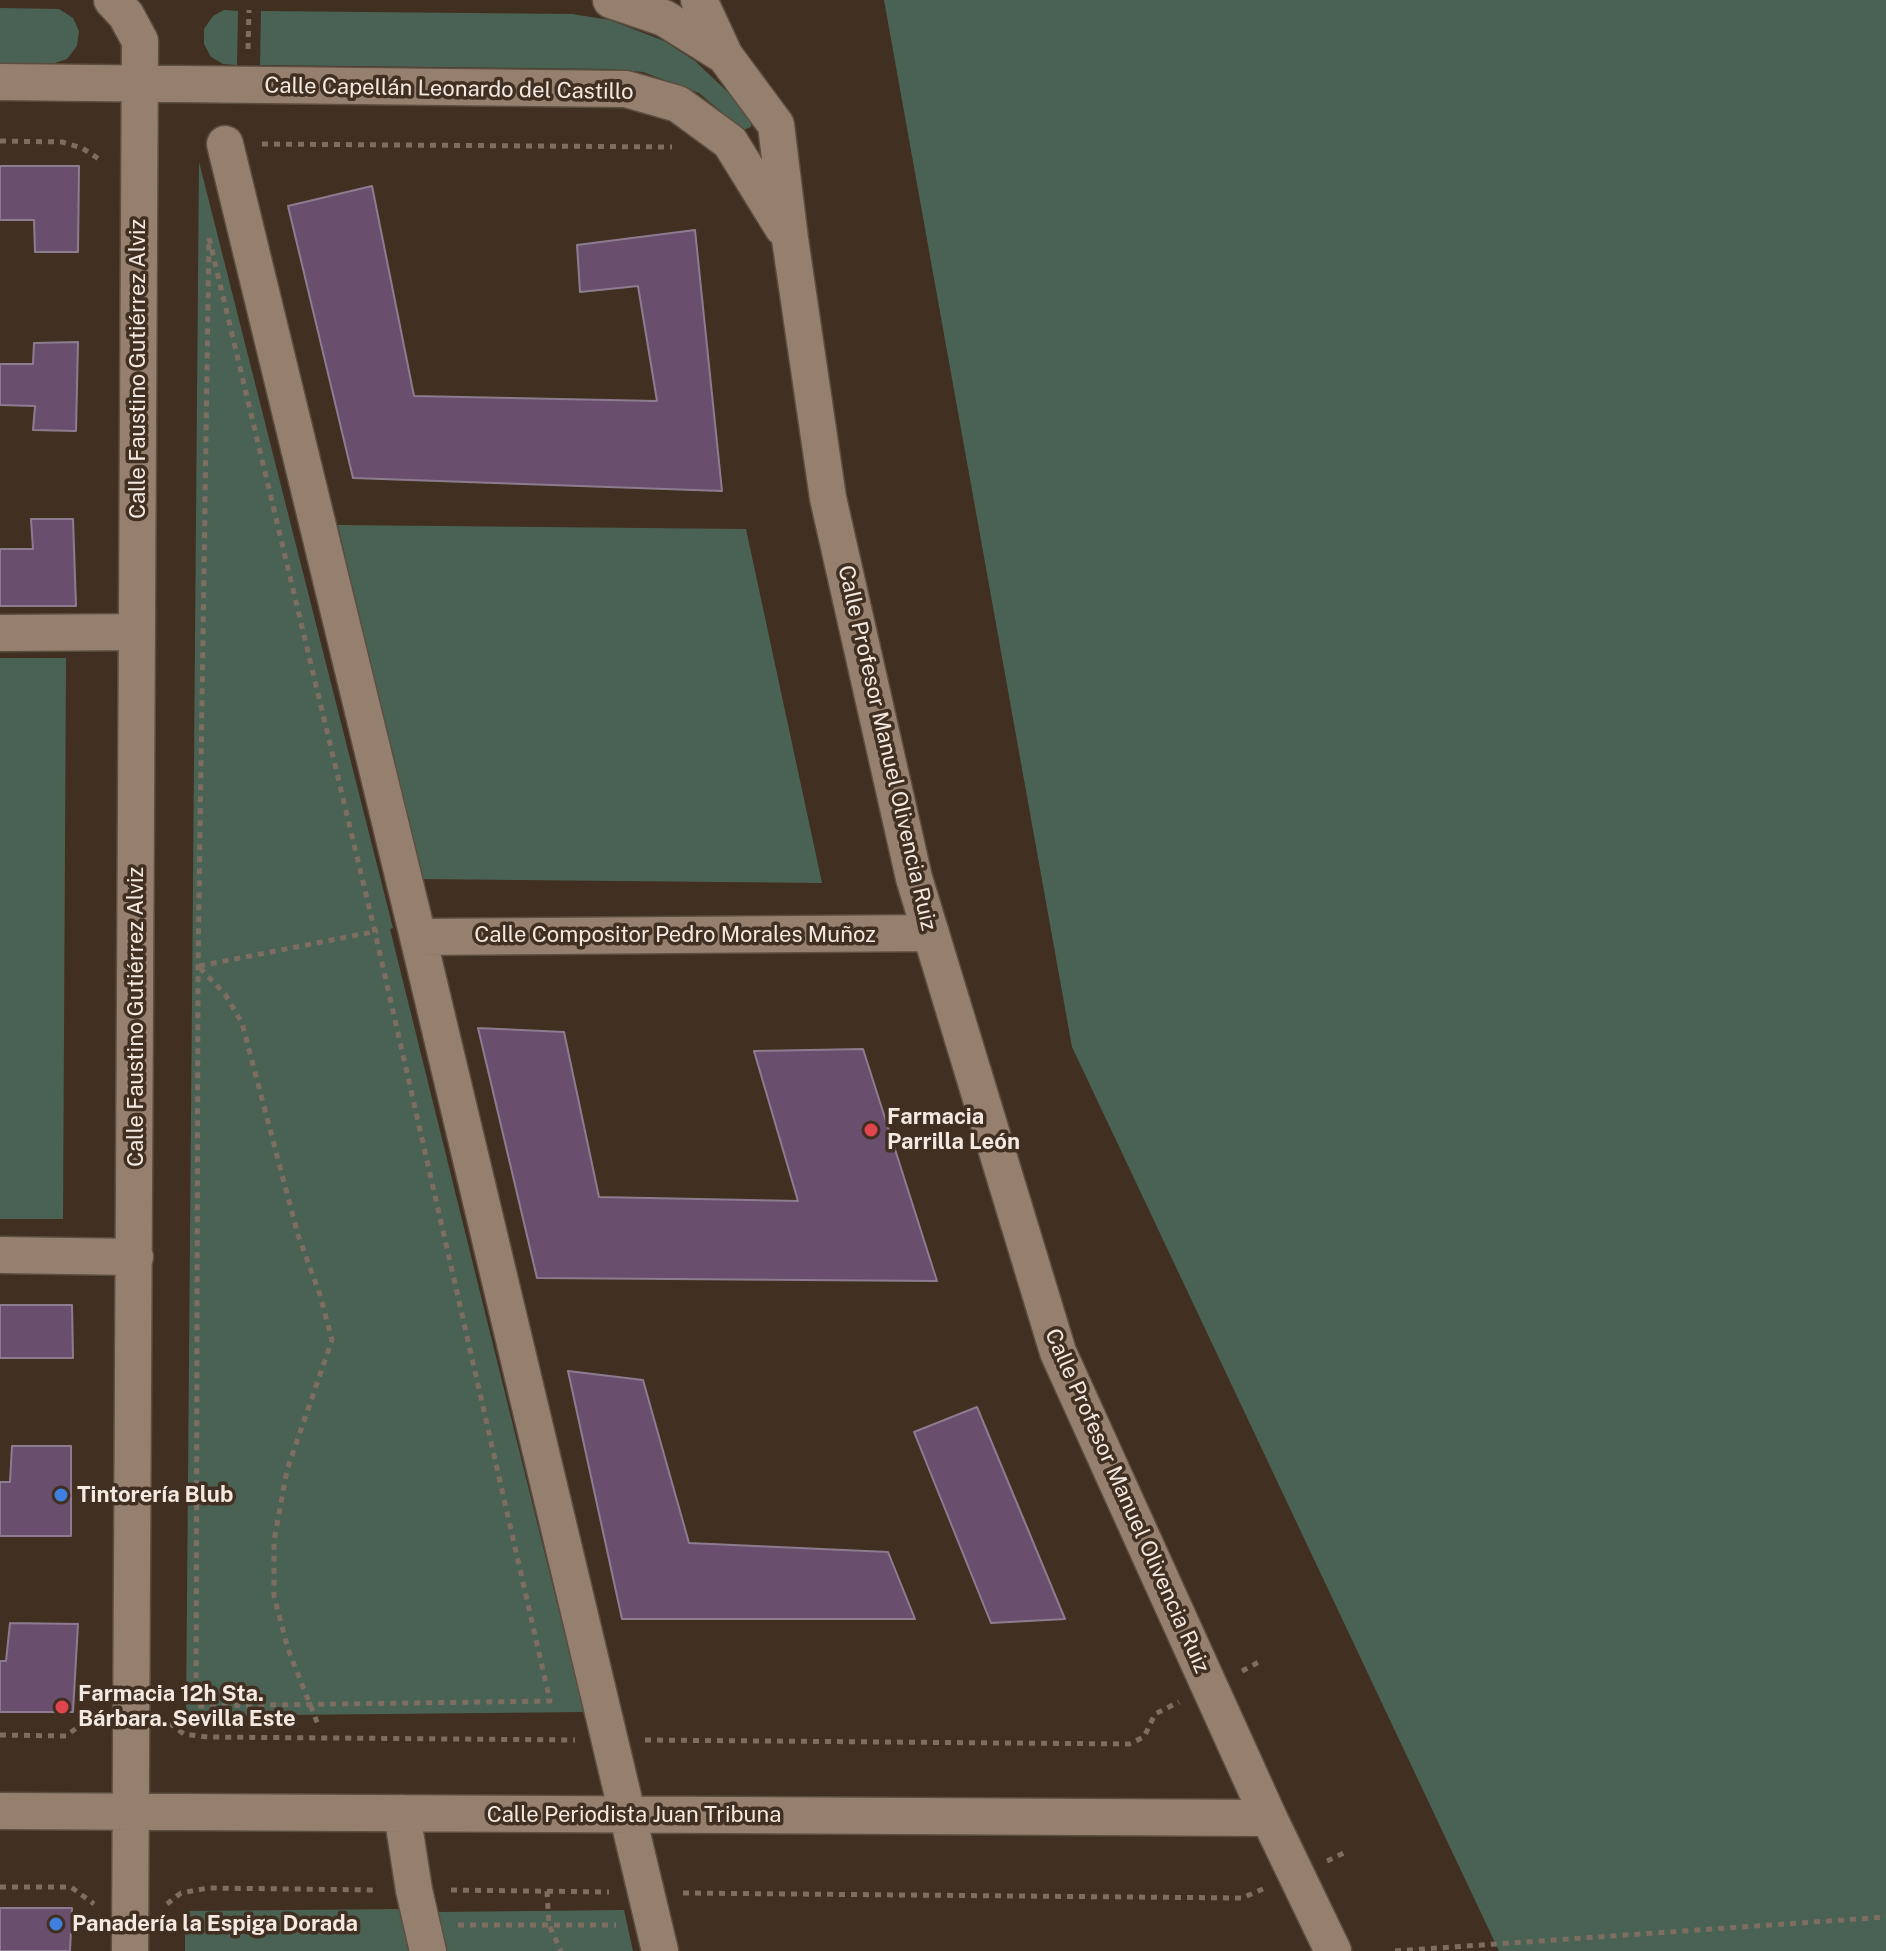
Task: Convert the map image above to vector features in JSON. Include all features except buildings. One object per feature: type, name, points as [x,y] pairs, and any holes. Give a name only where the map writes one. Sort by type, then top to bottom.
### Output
[{"type":"street","name":"Calle Faustino Gutiérrez Alviz","points":[[112,0],[126,15],[140,41],[130,1951]]},
{"type":"street","points":[[611,0],[664,18],[725,56]]},
{"type":"street","points":[[699,0],[725,56],[776,125],[790,239]]},
{"type":"street","name":"Calle Capellán Leonardo del Castillo","points":[[0,82],[626,89],[678,104],[730,142],[790,239]]},
{"type":"street","points":[[225,144],[417,930],[660,1951]]},
{"type":"street","name":"Calle Profesor Manuel Olivencia Ruiz","points":[[790,239],[828,498],[914,878],[1058,1352],[1269,1818],[1333,1951]]},
{"type":"street","points":[[0,633],[137,632]]},
{"type":"street","name":"Calle Compositor Pedro Morales Muñoz","points":[[417,930],[931,933]]},
{"type":"street","points":[[0,1255],[135,1257]]},
{"type":"street","name":"Calle Periodista Juan Tribuna","points":[[0,1811],[1269,1818]]},
{"type":"street","points":[[402,1813],[414,1890],[440,1938]]},
{"type":"path","points":[[248,52],[249,10]]},
{"type":"path","points":[[0,141],[62,142],[82,148],[102,161],[113,162]]},
{"type":"path","points":[[225,144],[672,147]]},
{"type":"path","points":[[209,238],[375,932],[550,1701],[196,1706],[198,967],[209,238]]},
{"type":"path","points":[[198,967],[375,932],[417,930]]},
{"type":"path","points":[[198,967],[225,994],[242,1023],[298,1235],[320,1295],[332,1340],[287,1470],[274,1541],[274,1596],[288,1649],[319,1727]]},
{"type":"path","points":[[1232,1676],[1259,1662]]},
{"type":"path","points":[[158,1718],[184,1734],[208,1737],[1129,1744],[1144,1737],[1155,1714],[1176,1703]]},
{"type":"path","points":[[0,1735],[66,1736],[87,1720],[100,1718]]},
{"type":"path","points":[[1327,1861],[1348,1851]]},
{"type":"path","points":[[0,1887],[71,1887],[102,1910]]},
{"type":"path","points":[[161,1910],[181,1893],[208,1888],[1242,1898],[1265,1888]]},
{"type":"path","points":[[547,1891],[549,1925],[561,1951]]},
{"type":"path","points":[[1395,1951],[1886,1917]]},
{"type":"path","points":[[440,1938],[549,1925],[617,1925],[621,1938]]},
{"type":"green space","points":[[884,0],[1886,0],[1886,1951],[1499,1951],[1072,1047]]},
{"type":"green space","points":[[0,8],[59,9],[73,18],[79,31],[77,46],[67,59],[52,64],[0,63]]},
{"type":"green space","points":[[224,10],[238,11],[237,65],[223,64],[211,57],[204,44],[204,29],[213,16]]},
{"type":"green space","points":[[261,11],[572,14],[610,20],[664,41],[695,61],[734,98],[751,121],[751,127],[743,130],[699,93],[643,72],[260,65]]},
{"type":"green space","points":[[199,162],[393,928],[390,929],[584,1712],[186,1716]]},
{"type":"green space","points":[[338,525],[746,529],[822,883],[417,879]]},
{"type":"green space","points":[[0,658],[66,658],[63,1219],[0,1219]]},
{"type":"green space","points":[[402,1909],[411,1951],[185,1951],[185,1911]]},
{"type":"green space","points":[[624,1910],[633,1951],[447,1951],[438,1912]]},
{"type":"place","name":"Farmacia Parrilla León","points":[[871,1130]]},
{"type":"place","name":"Tintorería Blub","points":[[61,1495]]},
{"type":"place","name":"Farmacia 12h Sta. Bárbara. Sevilla Este","points":[[62,1707]]},
{"type":"place","name":"Panadería la Espiga Dorada","points":[[56,1924]]}]
